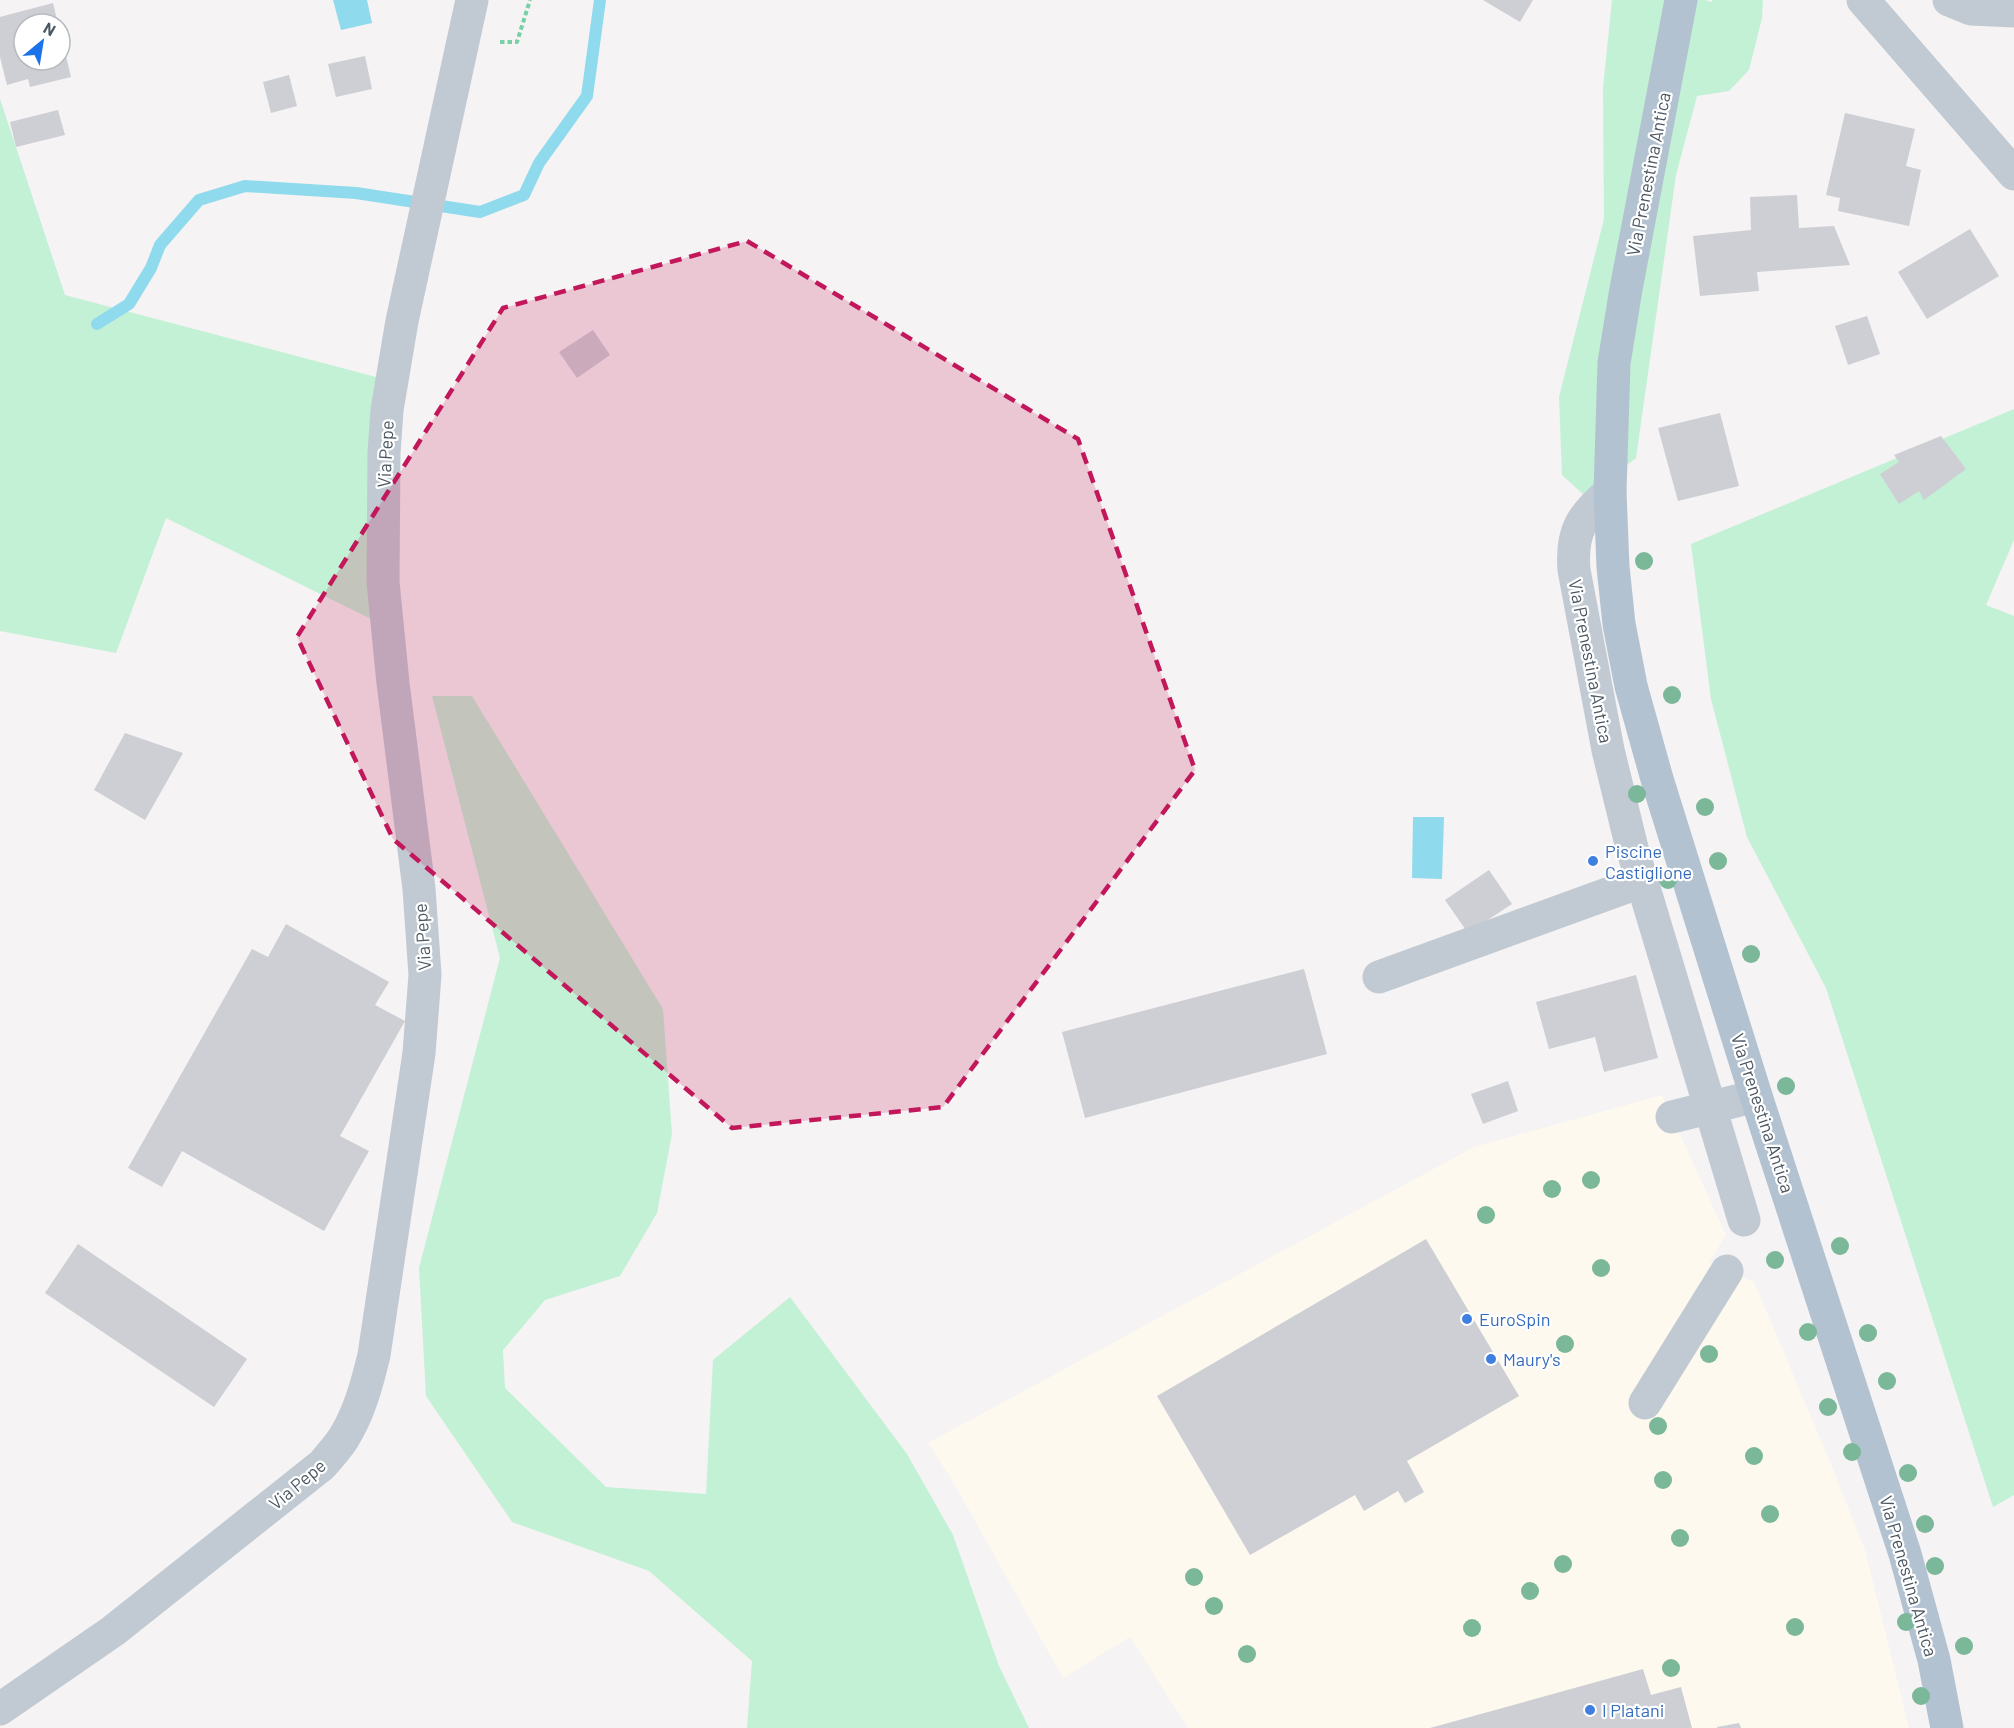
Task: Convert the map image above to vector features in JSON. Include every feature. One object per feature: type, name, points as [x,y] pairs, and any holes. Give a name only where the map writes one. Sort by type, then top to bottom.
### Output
[{"type":"main road","name":"Via Prenestina Antica","points":[[1681,0],[1617,344],[1612,406],[1610,492],[1616,605],[1631,686],[1657,779],[1756,1096],[1905,1554],[1934,1660],[1947,1728]]},
{"type":"street","name":"Via Pepe","points":[[0,1708],[113,1631],[322,1465],[351,1426],[369,1378],[419,1053],[424,1003],[422,921],[387,628],[382,541],[387,410],[393,366],[422,225],[472,0]]},
{"type":"street","points":[[1863,0],[2014,174]]},
{"type":"street","points":[[1949,0],[1971,9],[2014,11]]},
{"type":"street","name":"Via Prenestina Antica","points":[[1610,492],[1594,505],[1581,521],[1576,533],[1573,559],[1608,750],[1618,796],[1642,880],[1744,1220]]},
{"type":"street","points":[[1379,977],[1642,880]]},
{"type":"street","points":[[1672,1117],[1756,1096]]},
{"type":"street","points":[[1645,1403],[1727,1271]]},
{"type":"highlighted area","points":[[747,241],[1078,439],[1195,770],[943,1107],[732,1128],[393,839],[297,637],[503,308]]},
{"type":"shaded area","points":[[1662,1095],[1726,1235],[1709,1262],[1754,1282],[1865,1550],[1909,1728],[1188,1728],[1130,1637],[1063,1678],[952,1480],[928,1443],[1474,1147]]},
{"type":"green space","points":[[1612,0],[1705,0],[1712,2],[1712,0],[1763,0],[1762,18],[1749,70],[1729,91],[1697,96],[1676,175],[1636,458],[1585,496],[1562,475],[1559,397],[1604,219],[1603,88]]},
{"type":"green space","points":[[0,99],[65,295],[376,377],[377,622],[166,518],[116,653],[0,631]]},
{"type":"green space","points":[[2014,409],[2014,540],[1986,605],[2014,616],[2014,1495],[1993,1507],[1826,988],[1747,837],[1711,699],[1691,544]]},
{"type":"green space","points":[[432,696],[472,696],[663,1009],[672,1134],[657,1213],[620,1276],[545,1300],[503,1350],[505,1388],[606,1487],[706,1494],[713,1360],[790,1297],[907,1454],[953,1535],[999,1666],[1029,1728],[747,1728],[752,1661],[649,1571],[512,1522],[426,1396],[419,1268],[500,958]]},
{"type":"water","points":[[333,0],[367,0],[372,23],[341,30]]},
{"type":"water","points":[[1413,817],[1444,817],[1442,879],[1412,878]]},
{"type":"building","points":[[1483,0],[1533,0],[1520,22]]},
{"type":"building","points":[[53,3],[55,12],[19,12]]},
{"type":"building","points":[[12,14],[12,72],[70,72],[71,77],[30,87],[28,79],[7,85],[0,57],[0,17]]},
{"type":"building","points":[[365,56],[372,89],[336,97],[328,64]]},
{"type":"building","points":[[289,75],[297,106],[271,113],[263,82]]},
{"type":"building","points":[[58,110],[65,135],[16,147],[10,122]]},
{"type":"building","points":[[1845,113],[1915,129],[1906,166],[1921,170],[1909,226],[1838,211],[1840,198],[1826,195]]},
{"type":"building","points":[[1797,195],[1799,228],[1834,226],[1850,265],[1757,272],[1759,291],[1700,296],[1693,236],[1751,230],[1750,197]]},
{"type":"building","points":[[1970,229],[1999,276],[1927,319],[1898,272]]},
{"type":"building","points":[[1867,316],[1880,354],[1848,365],[1835,326]]},
{"type":"building","points":[[593,330],[610,355],[577,378],[559,352]]},
{"type":"building","points":[[1720,413],[1739,486],[1678,501],[1658,428]]},
{"type":"building","points":[[1941,436],[1966,469],[1924,500],[1919,491],[1899,504],[1880,474],[1899,462],[1894,455]]},
{"type":"building","points":[[125,733],[183,753],[145,820],[94,790]]},
{"type":"building","points":[[1489,870],[1512,904],[1468,933],[1445,900]]},
{"type":"building","points":[[286,924],[389,982],[375,1005],[405,1021],[340,1136],[369,1151],[324,1231],[182,1151],[162,1187],[128,1168],[252,949],[268,957]]},
{"type":"building","points":[[1304,969],[1327,1054],[1085,1118],[1062,1032]]},
{"type":"building","points":[[1636,975],[1658,1058],[1604,1072],[1595,1037],[1549,1049],[1536,1002]]},
{"type":"building","points":[[1508,1081],[1518,1111],[1483,1124],[1471,1094]]},
{"type":"building","points":[[1426,1239],[1519,1396],[1407,1461],[1424,1492],[1405,1503],[1398,1491],[1364,1511],[1355,1495],[1250,1555],[1157,1396]]},
{"type":"building","points":[[78,1244],[247,1359],[214,1407],[45,1293]]},
{"type":"building","name":"I Platani","points":[[1643,1669],[1651,1695],[1681,1687],[1692,1728],[1430,1728]]},
{"type":"building","points":[[1739,1723],[1741,1728],[1717,1728],[1717,1727]]},
{"type":"waterway","points":[[97,324],[129,304],[151,268],[160,245],[199,200],[245,186],[356,193],[480,212],[524,195],[539,163],[587,96],[600,0]]},
{"type":"place","name":"Piscine Castiglione","points":[[1593,861]]},
{"type":"place","name":"EuroSpin","points":[[1467,1319]]},
{"type":"place","name":"Maury's","points":[[1491,1359]]},
{"type":"place","name":"I Platani","points":[[1590,1710]]}]
